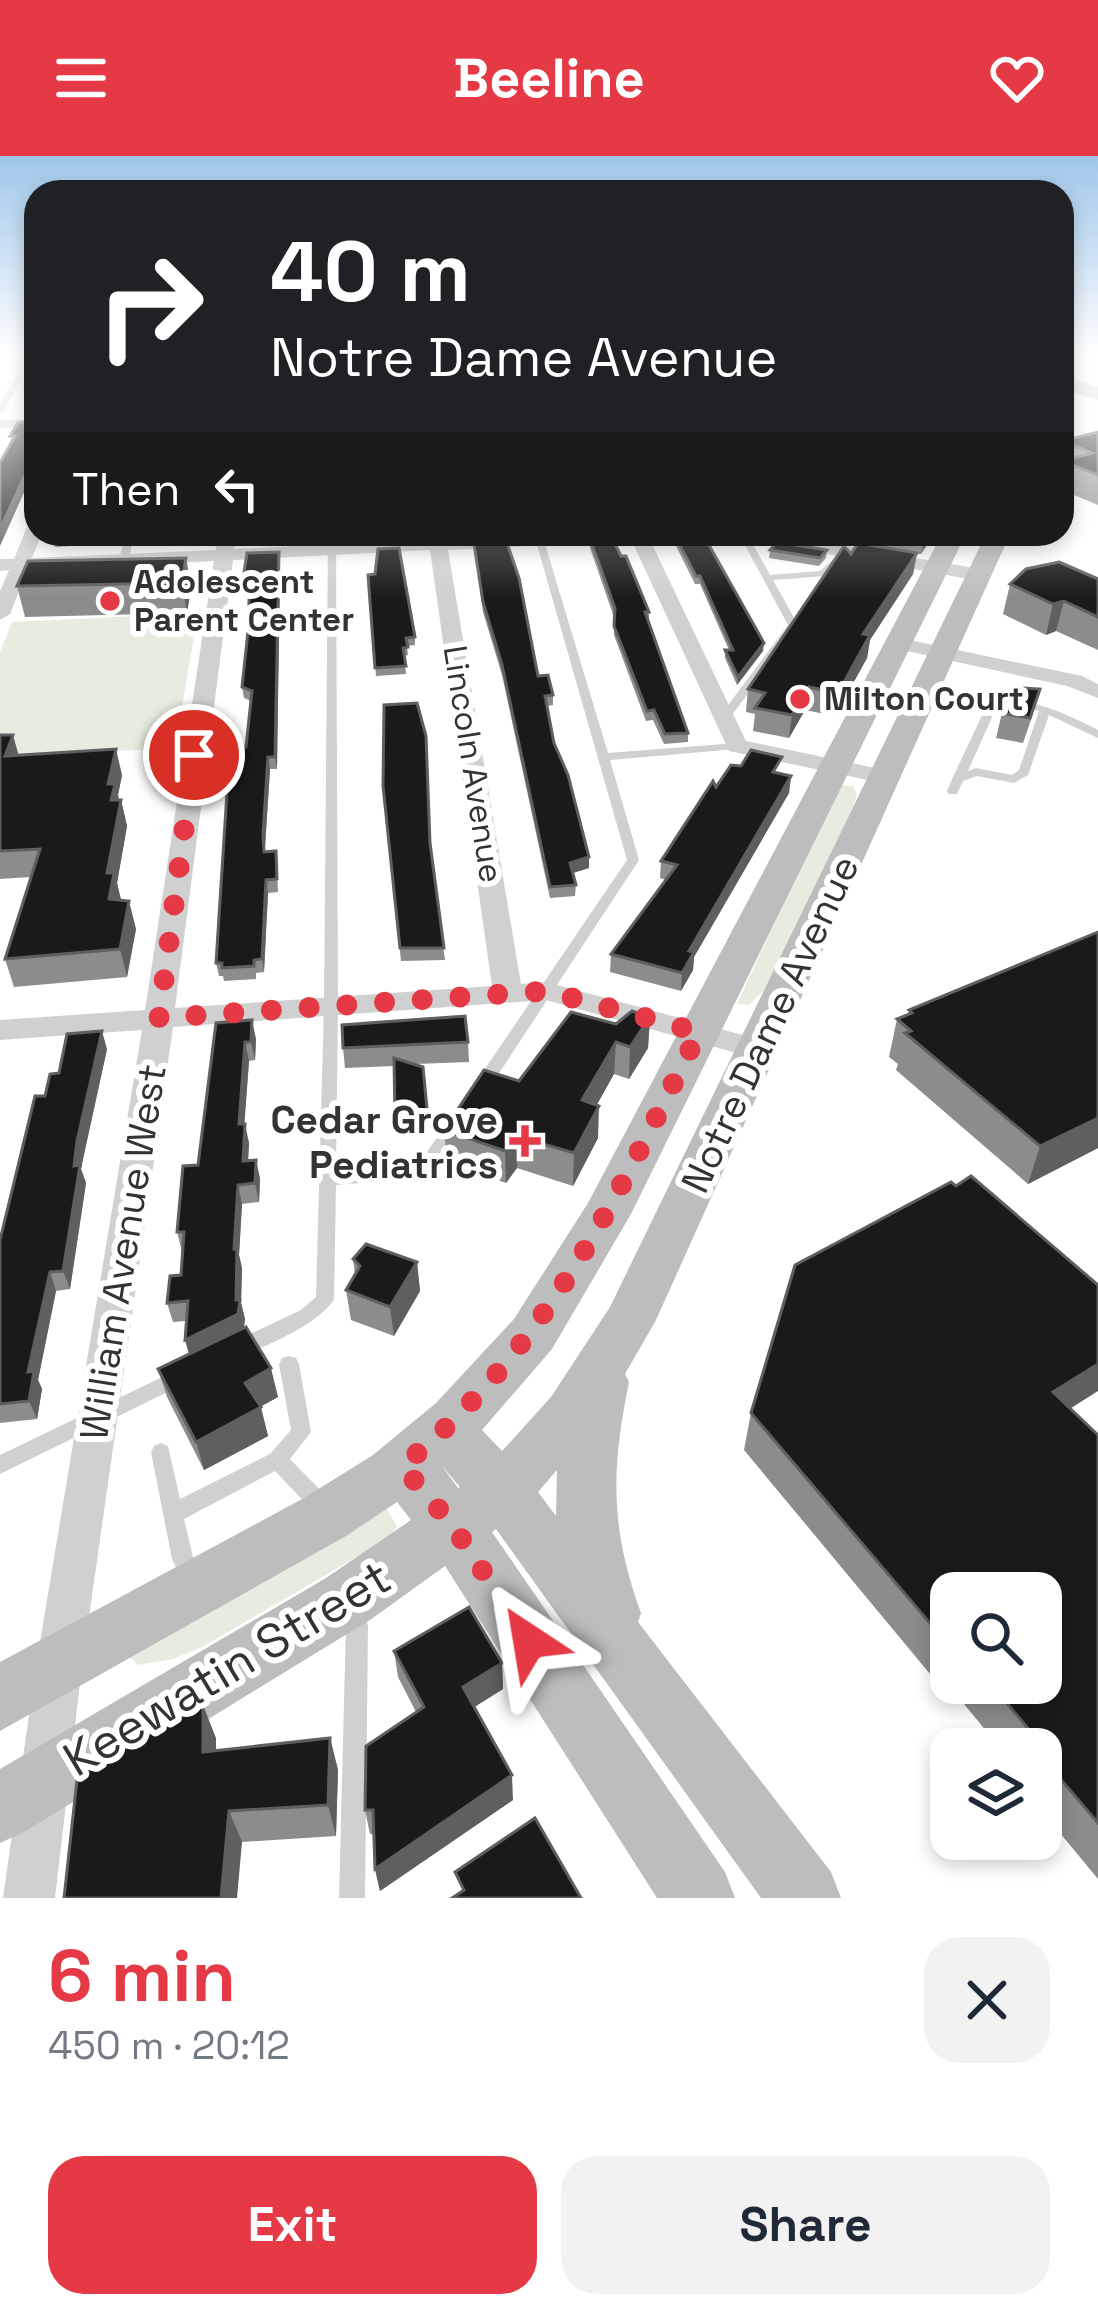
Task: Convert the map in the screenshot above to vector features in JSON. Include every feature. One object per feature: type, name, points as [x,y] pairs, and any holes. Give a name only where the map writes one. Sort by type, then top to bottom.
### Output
[{"type":"main road","name":"Notre Dame Avenue","points":[[477,1508],[571,1414],[610,1352],[887,777],[993,546]]},
{"type":"main road","name":"Notre Dame Avenue","points":[[423,1448],[533,1334],[607,1214],[946,550]]},
{"type":"main road","points":[[610,1352],[583,1463],[585,1514],[593,1568],[630,1665]]},
{"type":"main road","points":[[423,1448],[630,1665],[806,1898]]},
{"type":"main road","name":"Keewatin Street","points":[[0,1698],[329,1515],[423,1448]]},
{"type":"main road","points":[[477,1508],[699,1898]]},
{"type":"main road","name":"Keewatin Street","points":[[23,1793],[348,1599],[477,1508]]},
{"type":"street","points":[[0,614],[29,546]]},
{"type":"street","points":[[0,565],[124,559],[212,546]]},
{"type":"street","name":"William Avenue West","points":[[29,1898],[23,1793],[59,1666],[159,1018],[225,546]]},
{"type":"street","name":"Lincoln Avenue","points":[[439,546],[508,994]]},
{"type":"street","points":[[643,546],[737,746],[887,777]]},
{"type":"street","points":[[910,546],[946,550],[980,574]]},
{"type":"street","points":[[895,643],[1074,681],[1098,692]]},
{"type":"street","points":[[0,1030],[546,991],[758,1048]]},
{"type":"lane","points":[[124,559],[127,546]]},
{"type":"lane","points":[[222,1357],[308,1316],[325,1300],[332,1006],[333,546]]},
{"type":"lane","points":[[328,1179],[420,1174],[633,860],[542,546]]},
{"type":"lane","points":[[723,719],[794,625],[750,546]]},
{"type":"lane","points":[[768,578],[823,574],[842,546]]},
{"type":"lane","points":[[1045,710],[1024,772],[1014,779],[976,772],[956,785],[992,705],[1008,702],[1045,710],[1098,735]]},
{"type":"lane","points":[[603,757],[737,746]]},
{"type":"lane","points":[[172,1514],[277,1460],[302,1432],[289,1364]]},
{"type":"lane","points":[[0,1465],[201,1367]]},
{"type":"lane","points":[[161,1452],[183,1559],[197,1586]]},
{"type":"lane","points":[[277,1460],[329,1515]]},
{"type":"lane","points":[[348,1599],[356,1624],[352,1898]]},
{"type":"shaded area","points":[[198,613],[175,748],[0,757],[0,652],[12,622]]},
{"type":"shaded area","points":[[842,785],[853,786],[857,794],[853,807],[767,987],[749,1005],[737,1004],[834,794]]},
{"type":"shaded area","points":[[385,1506],[397,1526],[389,1538],[202,1647],[173,1659],[138,1665],[126,1653]]},
{"type":"building","points":[[15,436],[24,436],[24,478],[0,529],[0,463]]},
{"type":"building","points":[[1098,436],[1098,475],[1074,465],[1074,458],[1092,453],[1074,446],[1074,438]]},
{"type":"building","points":[[474,546],[508,546],[538,676],[548,675],[553,695],[545,696],[554,743],[568,775],[589,857],[570,863],[576,885],[550,887],[502,665],[483,602]]},
{"type":"building","points":[[593,546],[616,546],[626,556],[688,733],[665,734],[654,710],[647,711],[614,626],[615,608]]},
{"type":"building","points":[[680,546],[709,546],[764,643],[738,677],[725,650],[733,650]]},
{"type":"building","points":[[802,546],[827,550],[820,558],[770,550]]},
{"type":"building","points":[[844,546],[851,554],[856,546],[917,553],[863,634],[870,635],[838,693],[809,687],[792,715],[755,708],[765,693],[748,689]]},
{"type":"building","points":[[399,548],[415,637],[406,638],[406,666],[375,668],[368,575],[375,574],[378,549]]},
{"type":"building","points":[[279,552],[275,757],[268,757],[263,834],[264,852],[276,851],[277,879],[266,880],[262,959],[254,960],[254,966],[222,968],[222,963],[216,963],[228,777],[231,769],[239,768],[241,748],[246,747],[252,691],[242,687],[249,622],[249,572],[244,572],[247,553]]},
{"type":"building","points":[[186,558],[182,583],[17,586],[28,561]]},
{"type":"building","points":[[1059,562],[1098,579],[1098,617],[1064,601],[1053,604],[1010,584],[1026,569]]},
{"type":"building","points":[[1010,687],[1040,689],[1030,718],[1002,713]]},
{"type":"building","points":[[417,703],[426,736],[430,843],[444,948],[400,948],[383,786],[384,705]]},
{"type":"building","points":[[0,735],[13,735],[5,756],[116,749],[108,784],[115,784],[111,800],[121,800],[107,873],[114,873],[109,899],[129,901],[120,949],[5,959],[40,849],[0,851]]},
{"type":"building","points":[[751,750],[782,757],[773,772],[791,776],[689,951],[694,952],[682,973],[611,954],[677,865],[661,861],[713,781],[716,787],[731,765],[741,766]]},
{"type":"building","points":[[1098,932],[1098,1118],[1040,1146],[905,1033],[911,1031],[897,1019]]},
{"type":"building","points":[[632,1011],[650,1017],[630,1047],[616,1042],[582,1100],[599,1106],[574,1153],[516,1136],[505,1151],[444,1130],[484,1070],[519,1081],[571,1012],[616,1024]]},
{"type":"building","points":[[465,1016],[468,1042],[343,1048],[342,1025]]},
{"type":"building","points":[[252,1020],[251,1042],[245,1042],[239,1124],[245,1124],[243,1161],[256,1160],[255,1183],[238,1185],[234,1249],[238,1314],[185,1340],[188,1301],[167,1303],[170,1276],[181,1275],[184,1232],[177,1232],[183,1166],[198,1165],[216,1023]]},
{"type":"building","points":[[102,1031],[77,1141],[74,1166],[80,1165],[63,1271],[50,1272],[28,1372],[34,1371],[29,1401],[0,1404],[0,1240],[35,1096],[45,1096],[50,1074],[59,1073],[67,1034]]},
{"type":"building","points":[[394,1058],[423,1067],[428,1119],[395,1122]]},
{"type":"building","points":[[971,1176],[1098,1285],[1098,1364],[1053,1392],[1098,1435],[1098,1823],[1062,1781],[1062,1728],[1028,1728],[1008,1704],[1062,1704],[1062,1572],[930,1572],[930,1623],[751,1413],[795,1265],[951,1182],[956,1186]]},
{"type":"building","points":[[366,1244],[417,1262],[390,1307],[346,1290],[360,1266],[353,1259]]},
{"type":"building","points":[[246,1327],[271,1368],[245,1383],[261,1407],[196,1442],[158,1369]]},
{"type":"building","points":[[469,1607],[502,1663],[463,1687],[512,1775],[375,1869],[373,1810],[365,1810],[366,1746],[424,1707],[394,1651]]},
{"type":"building","points":[[203,1705],[203,1752],[330,1738],[328,1805],[229,1811],[221,1898],[64,1898],[78,1771]]},
{"type":"building","points":[[535,1818],[581,1898],[452,1898],[464,1890],[455,1872]]},
{"type":"place","name":"Adolescent Parent Center","points":[[110,601]]},
{"type":"place","name":"Milton Court","points":[[800,699]]},
{"type":"place","name":"Cedar Grove Pediatrics","points":[[525,1141]]},
{"type":"route","points":[[194,755],[159,1018],[546,991],[699,1032],[607,1214],[533,1334],[455,1420],[402,1466],[453,1526],[529,1641]]}]
